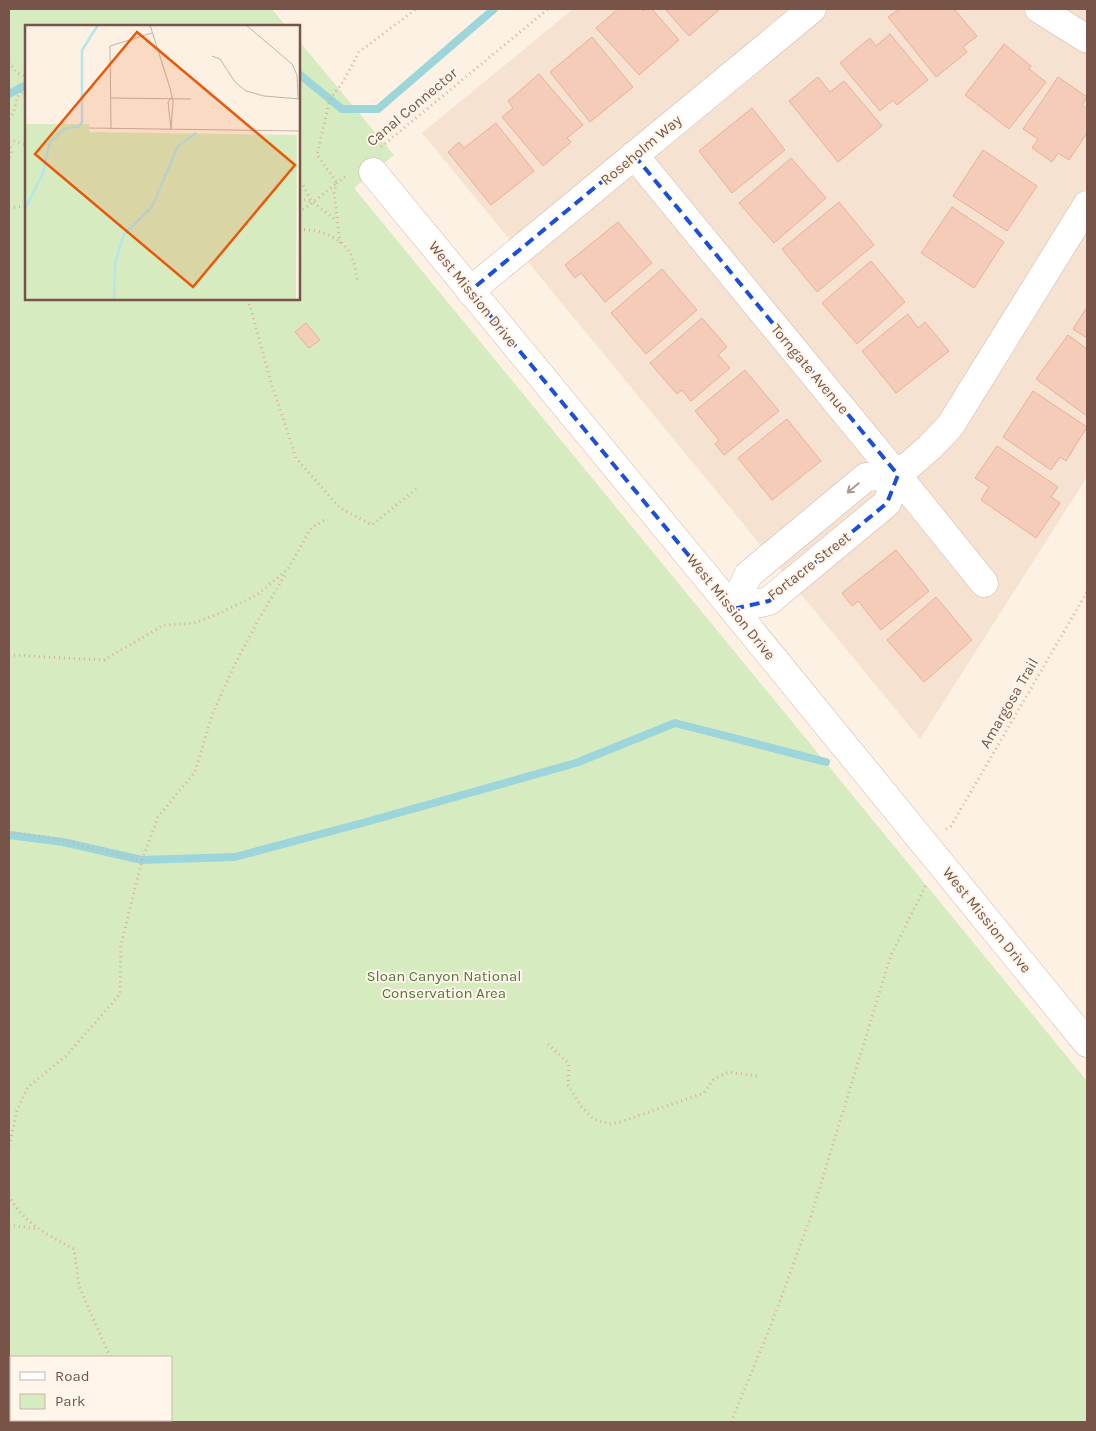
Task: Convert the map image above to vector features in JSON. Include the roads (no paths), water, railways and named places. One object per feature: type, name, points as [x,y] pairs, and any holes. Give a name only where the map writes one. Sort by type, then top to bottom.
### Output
[{"type":"street","name":"Roseholm Way","points":[[470,291],[812,9]]},
{"type":"street","points":[[1039,9],[1087,39]]},
{"type":"street","name":"Torngate Avenue","points":[[634,155],[898,475],[984,583]]},
{"type":"street","name":"West Mission Drive","points":[[367,165],[1087,1043]]},
{"type":"street","name":"Fortacre Street","points":[[733,609],[769,601],[887,503],[898,475],[930,447],[950,426],[1087,205]]},
{"type":"waterway","points":[[300,75],[342,109],[378,109],[494,9]]},
{"type":"waterway","points":[[9,94],[25,86]]},
{"type":"waterway","points":[[9,835],[63,842],[142,860],[235,857],[576,763],[675,723],[826,762]]},
{"type":"park label","name":"Sloan Canyon National Conservation Area","points":[[444,984]]}]
